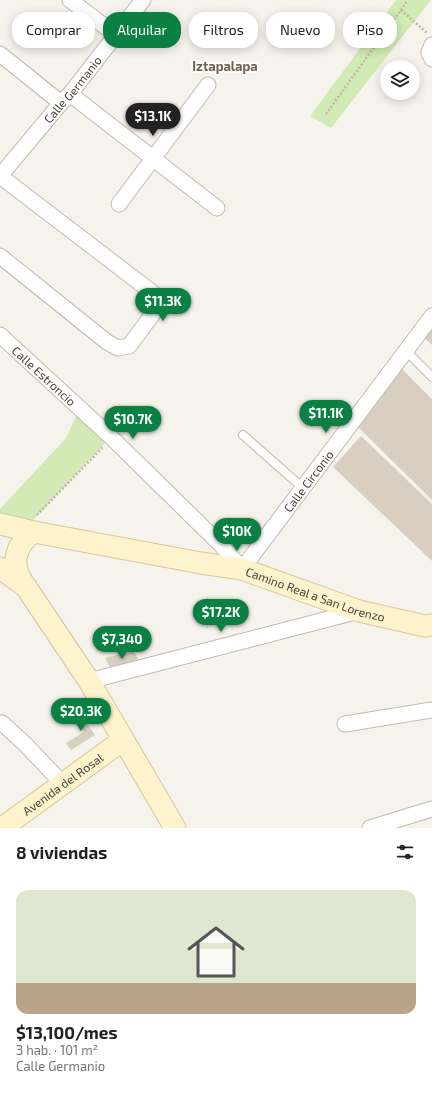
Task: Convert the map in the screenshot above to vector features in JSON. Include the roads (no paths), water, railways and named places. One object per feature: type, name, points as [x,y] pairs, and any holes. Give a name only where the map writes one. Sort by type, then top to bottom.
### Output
[{"type":"main road","name":"Camino Real a San Lorenzo","points":[[0,524],[35,524],[201,563],[242,569],[359,611],[425,626],[432,625]]},
{"type":"main road","points":[[35,524],[22,542],[16,557],[16,570],[18,576],[89,681],[175,828]]},
{"type":"main road","points":[[0,568],[26,587]]},
{"type":"main road","name":"Avenida del Rosal","points":[[3,826],[123,740]]},
{"type":"street","points":[[70,0],[103,25]]},
{"type":"street","name":"Calle Germanio","points":[[134,12],[143,0]]},
{"type":"street","points":[[432,45],[429,53],[432,59]]},
{"type":"street","name":"Calle Germanio","points":[[0,176],[66,98],[106,48]]},
{"type":"street","points":[[0,54],[154,159],[217,208]]},
{"type":"street","points":[[119,204],[208,85]]},
{"type":"street","points":[[0,176],[153,293],[158,307],[129,346],[118,348],[107,342],[0,256]]},
{"type":"street","name":"Calle Circonio","points":[[242,569],[432,316]]},
{"type":"street","name":"Calle Estroncio","points":[[0,335],[111,438],[222,546],[242,569]]},
{"type":"street","points":[[89,681],[359,611]]},
{"type":"street","points":[[346,724],[432,710]]},
{"type":"street","points":[[2,723],[25,744],[63,784]]},
{"type":"street","points":[[370,828],[432,809]]},
{"type":"lane","points":[[406,351],[432,377]]},
{"type":"lane","points":[[243,435],[303,488]]},
{"type":"district","name":"Iztapalapa","points":[[225,66]]}]
